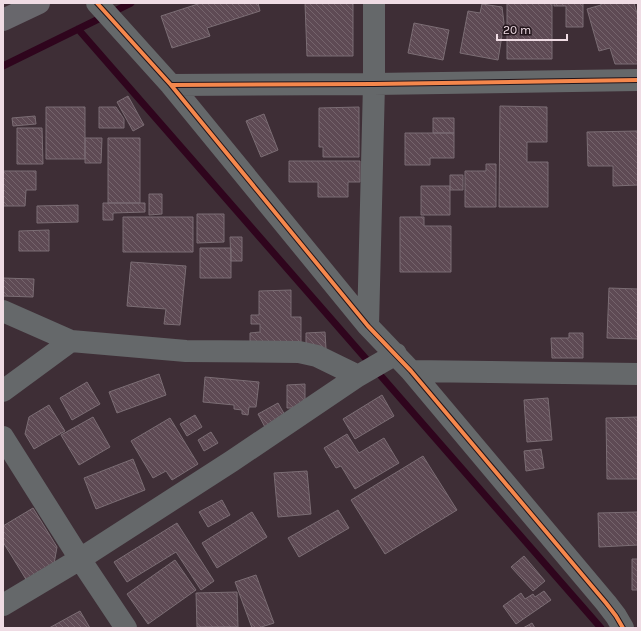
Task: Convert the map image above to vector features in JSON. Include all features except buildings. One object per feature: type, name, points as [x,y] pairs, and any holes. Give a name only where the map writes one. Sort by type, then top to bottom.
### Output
[{"type":"main road","points":[[3,20],[39,3]]},
{"type":"street","points":[[97,3],[170,85],[368,326],[411,371],[620,622],[634,628]]},
{"type":"street","points":[[368,326],[374,84],[374,3]]},
{"type":"street","points":[[170,85],[638,80]]},
{"type":"street","points":[[3,311],[71,341],[186,351],[299,352],[317,356],[358,376]]},
{"type":"street","points":[[3,391],[71,341]]},
{"type":"street","points":[[3,605],[80,558],[232,461],[358,376],[396,354]]},
{"type":"street","points":[[411,371],[638,374]]},
{"type":"street","points":[[3,437],[126,628]]},
{"type":"waterway","points":[[3,66],[131,3]]},
{"type":"waterway","points":[[78,29],[601,628]]},
{"type":"cycle path","points":[[97,3],[171,85],[368,326],[411,371],[606,603],[623,628]]},
{"type":"cycle path","points":[[171,85],[638,80]]}]
